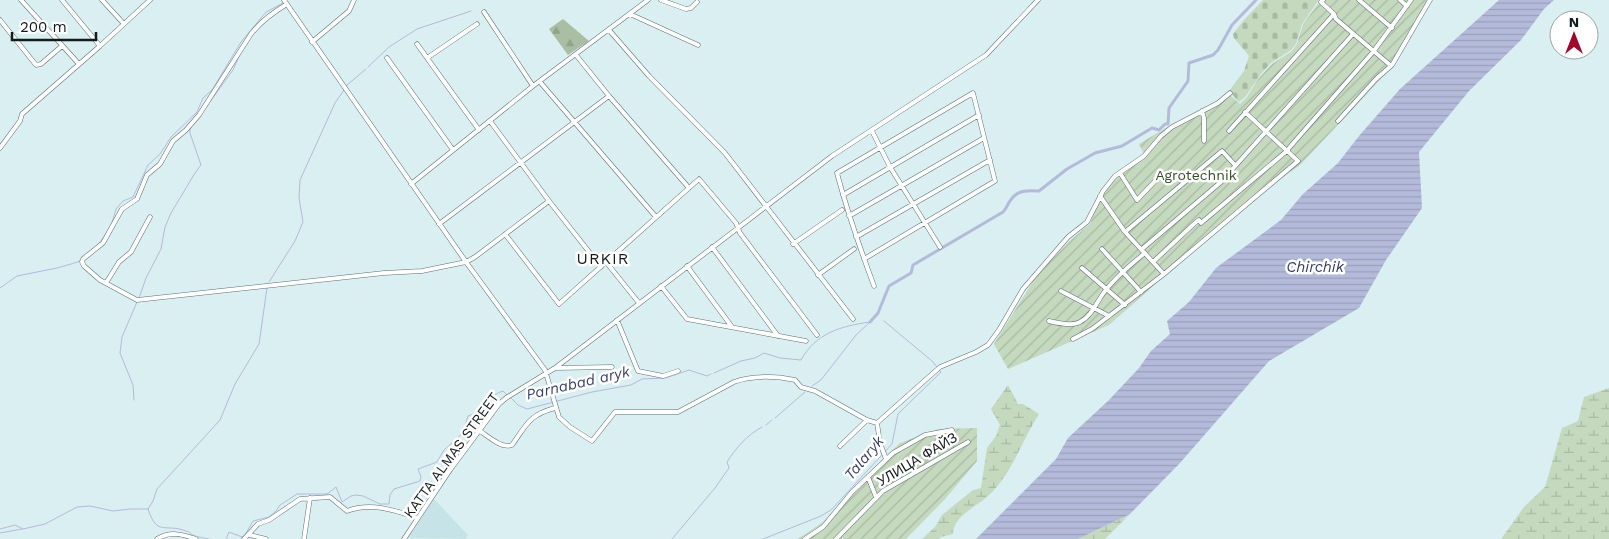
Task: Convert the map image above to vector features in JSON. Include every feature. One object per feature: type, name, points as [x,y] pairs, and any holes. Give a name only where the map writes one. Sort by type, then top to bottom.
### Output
[{"type":"street","points":[[21,0],[79,64]]},
{"type":"street","points":[[62,0],[100,46]]},
{"type":"street","points":[[102,0],[124,24]]},
{"type":"street","points":[[142,0],[146,4]]},
{"type":"street","points":[[0,148],[20,121],[22,114],[150,0]]},
{"type":"street","points":[[284,0],[439,224],[546,374],[557,414],[562,420],[592,442],[615,412],[678,412],[743,379],[788,378],[795,380],[801,386],[815,391],[867,420],[877,423]]},
{"type":"street","points":[[312,42],[349,11],[354,0]]},
{"type":"street","points":[[411,184],[533,86],[648,0]]},
{"type":"street","points":[[661,0],[686,9],[691,8],[697,2]]},
{"type":"street","name":"KATTA ALMAS STREET","points":[[405,539],[417,518],[499,404],[506,398],[555,368],[832,156],[986,56],[1038,0]]},
{"type":"street","points":[[1322,0],[1321,2],[1336,18],[1390,66]]},
{"type":"street","points":[[1359,0],[1392,28]]},
{"type":"street","points":[[1400,0],[1407,6]]},
{"type":"street","points":[[1153,262],[1199,220],[1201,223],[1289,149],[1373,52],[1411,0]]},
{"type":"street","points":[[1338,121],[1392,65],[1430,0]]},
{"type":"street","points":[[287,4],[266,17],[251,34],[199,115],[173,141],[160,164],[147,175],[137,199],[122,209],[101,245],[82,262],[84,266],[106,283],[137,300],[384,273],[422,272],[466,262],[549,201]]},
{"type":"street","points":[[484,12],[533,86]]},
{"type":"street","points":[[630,14],[698,45]]},
{"type":"street","points":[[1229,131],[1334,14]]},
{"type":"street","points":[[0,20],[36,65],[41,64],[62,46]]},
{"type":"street","points":[[427,58],[477,24]]},
{"type":"street","points":[[609,30],[648,76],[725,153],[853,320]]},
{"type":"street","points":[[1049,321],[1079,323],[1094,308],[1122,272],[1143,251],[1213,190],[1353,34]]},
{"type":"street","points":[[417,44],[479,130]]},
{"type":"street","points":[[576,55],[689,188]]},
{"type":"street","points":[[387,58],[453,150]]},
{"type":"street","points":[[540,82],[656,217]]},
{"type":"street","points":[[864,258],[995,181],[973,93],[837,173],[849,216],[856,237],[874,286]]},
{"type":"street","points":[[877,423],[938,368],[979,351],[990,343],[1023,289],[1068,237],[1087,222],[1100,196],[1111,182],[1144,156],[1161,136],[1172,127],[1223,101],[1230,93]]},
{"type":"street","points":[[439,224],[609,96]]},
{"type":"street","points":[[1202,111],[1204,118],[1204,141]]},
{"type":"street","points":[[1074,339],[1092,329],[1125,305],[1298,161],[1289,149],[1245,112]]},
{"type":"street","points":[[843,195],[978,115]]},
{"type":"street","points":[[490,121],[601,267]]},
{"type":"street","points":[[872,130],[890,167],[940,247]]},
{"type":"street","points":[[849,216],[984,138]]},
{"type":"street","points":[[1126,232],[1222,151],[1236,165]]},
{"type":"street","points":[[856,237],[990,160]]},
{"type":"street","points":[[1120,173],[1137,200],[1159,177]]},
{"type":"street","points":[[505,234],[559,304],[699,179],[736,223],[740,233],[817,335]]},
{"type":"street","points":[[1100,196],[1126,232],[1164,274]]},
{"type":"street","points":[[793,244],[842,210]]},
{"type":"street","points":[[106,283],[120,262],[131,252],[150,217]]},
{"type":"street","points":[[712,247],[778,336]]},
{"type":"street","points":[[1102,249],[1141,292]]},
{"type":"street","points":[[818,275],[854,250]]},
{"type":"street","points":[[606,262],[639,303]]},
{"type":"street","points":[[688,266],[732,327]]},
{"type":"street","points":[[1082,268],[1125,305]]},
{"type":"street","points":[[661,286],[687,319],[806,341]]},
{"type":"street","points":[[1061,291],[1109,316]]},
{"type":"street","points":[[617,320],[638,371],[667,376],[678,371]]},
{"type":"street","points":[[555,368],[612,367]]},
{"type":"street","points":[[480,431],[504,446],[509,447],[533,416],[542,411],[555,408]]},
{"type":"street","points":[[840,446],[867,420]]},
{"type":"street","points":[[877,423],[884,456]]},
{"type":"street","points":[[805,539],[823,526],[852,492],[868,477],[884,456],[925,435],[952,430]]},
{"type":"street","name":"УЛИЦА ФАЙЗ","points":[[836,539],[855,522],[876,498],[911,474],[968,442]]},
{"type":"street","points":[[868,477],[876,498]]},
{"type":"street","points":[[244,539],[250,535],[258,524],[269,520],[297,500],[310,498],[330,497],[347,510],[359,506],[372,507],[401,512],[417,518]]},
{"type":"street","points":[[304,539],[310,498]]},
{"type":"street","points":[[157,539],[173,533],[196,539]]},
{"type":"street","points":[[250,535],[266,539]]},
{"type":"shaded area","points":[[434,499],[468,535],[465,539],[407,538]]},
{"type":"green space","points":[[1263,0],[1319,0],[1302,24],[1296,44],[1291,50],[1271,63],[1260,75],[1246,96],[1239,102],[1229,91],[1244,71],[1249,56],[1234,38],[1233,34]]},
{"type":"green space","name":"Agrotechnik","points":[[1321,0],[1431,0],[1393,66],[1301,164],[1246,204],[1109,325],[1008,369],[994,344],[1038,273],[1090,224],[1099,200],[1115,176],[1144,154],[1139,144],[1164,129],[1223,101],[1229,94],[1240,104],[1247,97],[1258,79],[1272,64],[1292,51],[1297,44],[1303,24]]},
{"type":"green space","points":[[563,19],[589,41],[568,55],[549,29]]},
{"type":"green space","points":[[1008,385],[1018,404],[1023,404],[1039,414],[1004,478],[988,496],[961,517],[954,528],[953,534],[939,539],[922,539],[935,527],[942,515],[973,490],[981,488],[987,448],[996,436],[1000,425],[991,409]]},
{"type":"green space","points":[[1609,388],[1609,539],[1501,539],[1524,507],[1545,487],[1562,428],[1578,421],[1584,397]]},
{"type":"green space","points":[[977,428],[977,461],[945,499],[906,539],[798,539],[823,522],[865,476],[900,443],[938,429]]},
{"type":"green space","points":[[1130,514],[1105,539],[1078,539]]},
{"type":"water","name":"Chirchik","points":[[1499,0],[1554,0],[1544,9],[1521,40],[1469,91],[1419,152],[1422,208],[1386,260],[1359,308],[1269,361],[1180,463],[1130,514],[1078,539],[976,539],[1056,459],[1068,438],[1109,400],[1139,368],[1151,351],[1170,334],[1167,321],[1189,302],[1216,268],[1281,220],[1303,194],[1338,163],[1400,89]]},
{"type":"waterway","name":"Parnabad aryk","points":[[870,322],[878,313],[889,286],[911,273],[913,265],[1003,212],[1013,197],[1019,193],[1039,191],[1067,169],[1095,153],[1122,146],[1152,128],[1159,130],[1165,124],[1168,124],[1169,108],[1188,81],[1189,63],[1213,55],[1218,50],[1232,25],[1256,0]]},
{"type":"waterway","points":[[99,244],[111,226],[116,209],[123,201],[133,197],[148,165],[160,154],[171,137],[197,112],[203,98],[212,90],[241,42],[266,12],[283,3]]},
{"type":"waterway","points":[[368,67],[389,47],[417,29],[471,11]]},
{"type":"waterway","points":[[209,103],[233,70],[240,54]]},
{"type":"waterway","points":[[346,86],[366,69]]},
{"type":"waterway","points":[[269,282],[295,241],[303,222],[299,198],[300,180],[335,103],[344,90]]},
{"type":"waterway","points":[[139,298],[146,278],[161,249],[165,227],[171,213],[201,165],[190,133],[193,124]]},
{"type":"waterway","points":[[0,288],[17,276],[57,268],[78,262],[82,258]]},
{"type":"waterway","points":[[0,529],[15,525],[23,529],[45,524],[77,507],[90,506],[113,511],[148,509],[157,489],[220,420],[235,384],[259,344],[267,288]]},
{"type":"waterway","points":[[134,400],[133,385],[120,353],[122,337],[137,302]]},
{"type":"waterway","name":"Talaryk","points":[[763,539],[821,516],[831,510],[892,444],[898,414],[941,372],[932,361],[884,321]]},
{"type":"waterway","name":"Parnabad aryk","points":[[714,373],[764,353],[780,358],[801,360],[814,343],[830,332],[870,322]]},
{"type":"waterway","points":[[812,386],[821,380],[856,335],[869,323]]},
{"type":"waterway","name":"Parnabad aryk","points":[[510,397],[518,405],[527,409],[592,392],[631,385],[642,379],[666,378],[689,370],[707,376],[711,374]]},
{"type":"waterway","name":"Parnabad aryk","points":[[226,539],[229,532],[242,537],[253,521],[269,517],[280,505],[297,494],[327,494],[336,487],[342,502],[356,495],[363,496],[380,504],[389,504],[390,495],[394,489],[420,481],[421,477],[418,469],[437,462],[444,450],[463,433],[468,416],[483,410],[489,400],[496,394],[503,391],[507,395]]},
{"type":"waterway","points":[[775,418],[805,392]]},
{"type":"waterway","points":[[766,425],[772,420]]},
{"type":"waterway","points":[[672,539],[715,488],[729,468],[727,462],[742,442],[762,427]]},
{"type":"waterway","name":"Parnabad aryk","points":[[148,509],[151,518],[162,528],[179,529],[209,539]]},
{"type":"waterway","points":[[0,533],[22,529]]},
{"type":"district","name":"URKIR","points":[[603,258]]}]
